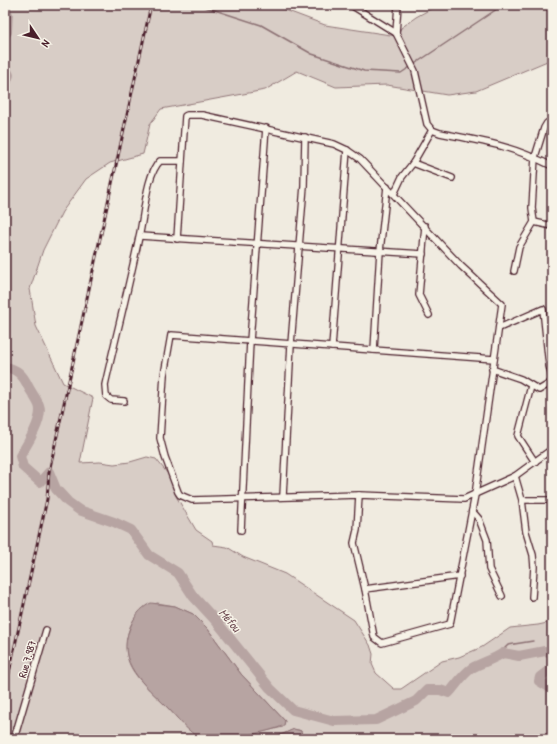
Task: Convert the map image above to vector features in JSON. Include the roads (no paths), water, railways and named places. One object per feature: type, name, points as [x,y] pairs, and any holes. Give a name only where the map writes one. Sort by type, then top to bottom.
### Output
[{"type":"street","points":[[351,5],[396,33]]},
{"type":"street","points":[[398,5],[396,33],[415,71],[424,116],[427,124],[432,130],[440,133],[491,142],[535,157],[552,166]]},
{"type":"street","points":[[177,239],[185,116],[202,115],[305,137],[334,144],[347,150],[360,159],[425,226],[461,266],[499,300],[502,310],[492,369],[475,495],[450,624],[382,643],[374,637],[371,631],[365,589],[354,543],[357,530],[359,495]]},
{"type":"street","points":[[514,271],[519,247],[534,222],[532,208],[535,157],[544,128],[547,123],[552,123]]},
{"type":"street","points":[[241,530],[241,498],[250,341],[266,128]]},
{"type":"street","points":[[394,194],[402,177],[413,163],[432,130]]},
{"type":"street","points":[[283,496],[291,344],[299,247],[305,137]]},
{"type":"street","points":[[332,347],[341,249],[347,150]]},
{"type":"street","points":[[124,401],[111,400],[106,396],[105,385],[140,236],[151,179],[155,167],[163,160],[182,161]]},
{"type":"street","points":[[413,163],[452,178]]},
{"type":"street","points":[[374,350],[380,251],[387,187]]},
{"type":"street","points":[[534,222],[552,226]]},
{"type":"street","points":[[425,226],[419,295],[429,314]]},
{"type":"street","points":[[140,236],[423,254]]},
{"type":"street","points":[[499,328],[543,309],[548,366],[552,377]]},
{"type":"street","points":[[494,359],[172,335],[164,375],[160,438],[165,457],[180,495],[192,500],[283,496],[359,495],[464,499],[515,476],[552,450]]},
{"type":"street","points":[[492,369],[521,379],[539,390],[552,382]]},
{"type":"street","points":[[531,386],[518,436],[535,462]]},
{"type":"street","points":[[515,476],[522,500],[523,516],[534,567],[532,597]]},
{"type":"street","points":[[522,500],[548,500]]},
{"type":"street","points":[[472,511],[479,519],[487,540],[489,569],[502,596]]},
{"type":"street","points":[[365,589],[460,576]]},
{"type":"street","name":"Rue 7.987","points":[[14,739],[46,630]]},
{"type":"waterway","points":[[199,5],[261,25],[312,54],[364,71],[401,73],[503,5]]},
{"type":"waterway","name":"Méfou","points":[[5,10],[8,14],[7,32],[5,35]]},
{"type":"waterway","name":"Méfou","points":[[5,67],[9,75],[5,86]]},
{"type":"waterway","name":"Méfou","points":[[5,367],[13,369],[22,376],[39,405],[40,410],[37,424],[20,456],[23,467],[40,482],[49,472],[56,489],[68,502],[79,510],[114,522],[131,530],[149,555],[178,573],[193,596],[216,621],[270,688],[293,710],[334,721],[376,720],[416,701],[427,690],[440,690],[449,693],[462,677],[472,668],[503,653],[519,656],[545,651],[552,653]]},
{"type":"waterway","points":[[504,649],[508,645],[533,641]]},
{"type":"waterway","name":"Méfou","points":[[552,668],[540,677],[539,681],[552,689]]},
{"type":"railway","points":[[5,691],[47,499],[49,472],[151,5]]}]
